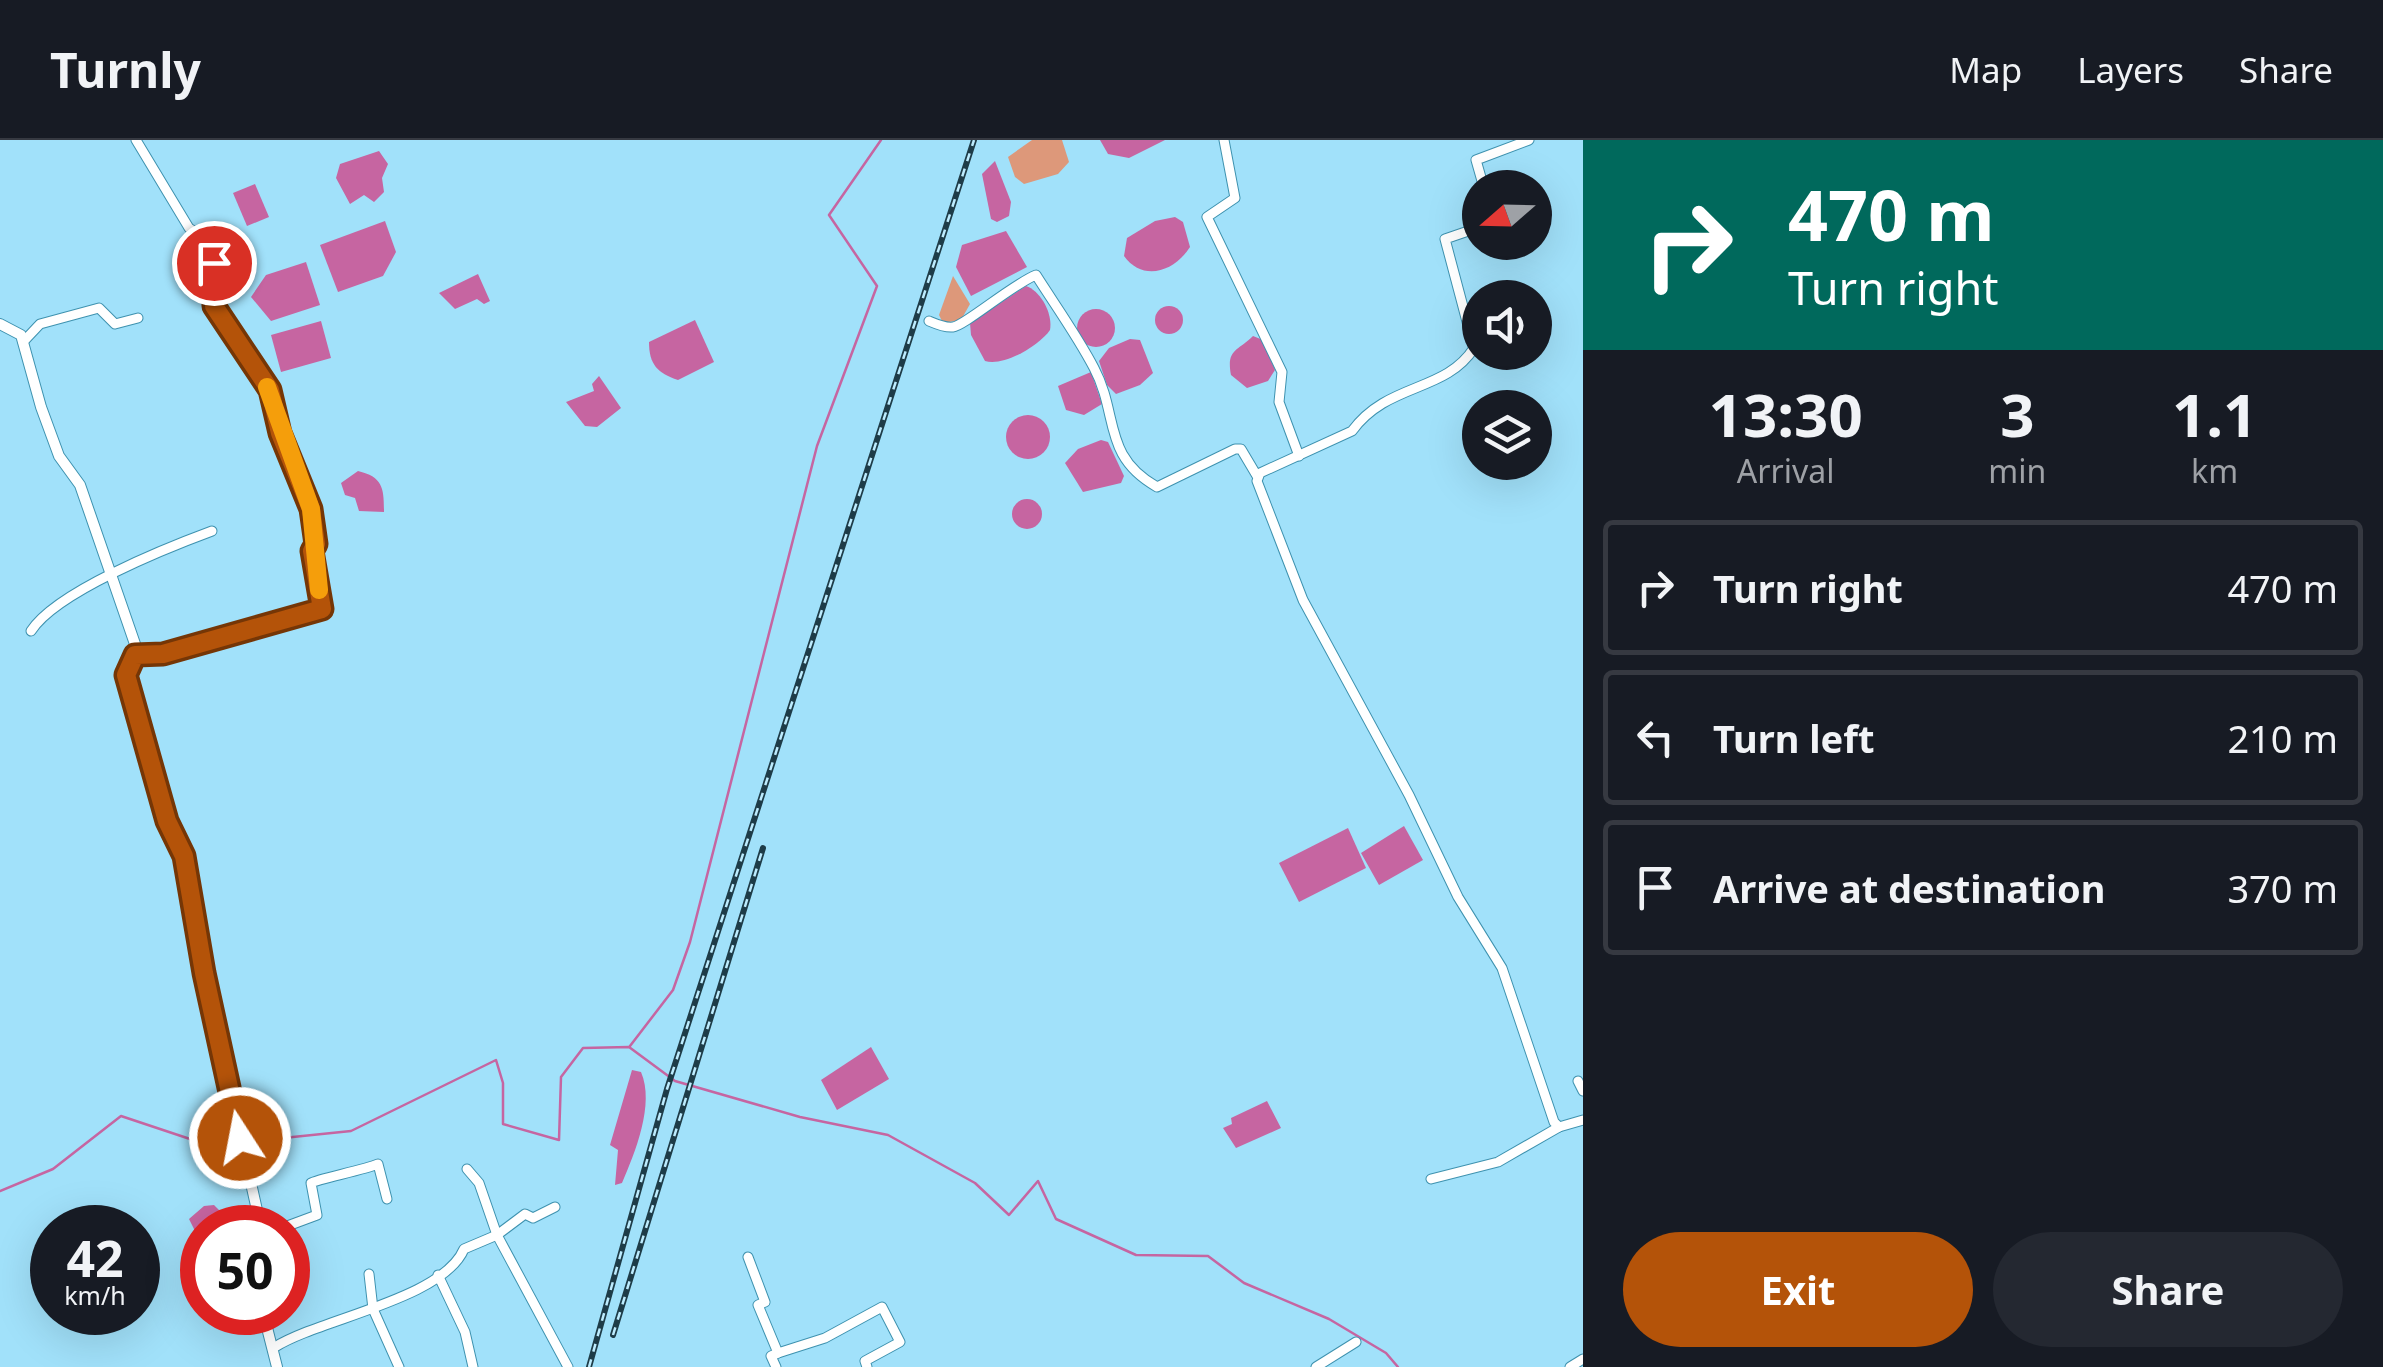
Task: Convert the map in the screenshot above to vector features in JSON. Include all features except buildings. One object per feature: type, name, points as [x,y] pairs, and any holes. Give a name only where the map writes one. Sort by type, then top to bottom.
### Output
[{"type":"main road","points":[[0,324],[18,332],[23,342],[40,407],[59,456],[80,485],[112,575],[135,655],[126,682],[167,821],[184,856],[204,973],[256,1205]]},
{"type":"main road","points":[[270,1335],[277,1367]]},
{"type":"street","points":[[135,655],[163,654],[322,609],[312,551],[316,544],[311,509],[280,433],[270,390],[214,306],[214,263],[202,235],[189,228],[136,140]]},
{"type":"street","points":[[1224,140],[1236,198],[1207,217],[1282,372],[1279,402],[1298,456]]},
{"type":"street","points":[[1479,170],[1476,160],[1529,140]]},
{"type":"street","points":[[1258,476],[1352,431],[1358,418],[1390,395],[1464,364],[1474,348],[1445,239],[1462,233]]},
{"type":"street","points":[[929,322],[951,328],[964,324],[988,301],[1036,276],[1093,366],[1105,395],[1112,433],[1135,474],[1157,487],[1235,449],[1241,450],[1258,476],[1303,600],[1410,796],[1458,897],[1502,968],[1559,1127]]},
{"type":"street","points":[[23,342],[40,324],[98,308],[115,324],[138,318]]},
{"type":"street","points":[[32,631],[42,614],[112,575],[212,531]]},
{"type":"street","points":[[1431,1179],[1498,1162],[1559,1127],[1583,1120]]},
{"type":"street","points":[[310,1218],[318,1215],[311,1183],[318,1177],[343,1177],[378,1164],[387,1199]]},
{"type":"street","points":[[466,1168],[480,1185],[497,1235],[568,1367]]},
{"type":"street","points":[[274,1347],[373,1309],[438,1276],[460,1259],[464,1249],[497,1235],[524,1214],[533,1218],[555,1207]]},
{"type":"street","points":[[748,1257],[766,1302],[758,1305],[778,1354]]},
{"type":"street","points":[[369,1274],[373,1309],[399,1367]]},
{"type":"street","points":[[438,1276],[464,1332],[473,1367]]},
{"type":"street","points":[[776,1367],[771,1356],[825,1338],[882,1307],[900,1342],[865,1361],[867,1367]]},
{"type":"street","points":[[1316,1367],[1356,1342]]},
{"type":"street","points":[[1570,1367],[1583,1359]]},
{"type":"shaded area","points":[[1032,140],[1062,140],[1069,162],[1058,174],[1024,184],[1015,177],[1008,157]]},
{"type":"shaded area","points":[[1100,140],[1165,140],[1129,158],[1108,154]]},
{"type":"shaded area","points":[[379,151],[388,164],[382,178],[384,192],[374,202],[364,195],[350,204],[336,178],[340,164]]},
{"type":"shaded area","points":[[995,161],[1011,202],[1009,216],[997,222],[991,219],[982,174]]},
{"type":"shaded area","points":[[255,184],[269,217],[247,226],[233,193]]},
{"type":"shaded area","points":[[1175,217],[1183,222],[1190,247],[1176,263],[1149,271],[1124,256],[1127,238],[1155,221]]},
{"type":"shaded area","points":[[385,221],[396,252],[383,276],[338,292],[320,245]]},
{"type":"shaded area","points":[[1006,231],[1027,267],[971,296],[956,267],[962,245]]},
{"type":"shaded area","points":[[306,262],[320,305],[271,321],[251,297],[266,275]]},
{"type":"shaded area","points":[[478,274],[490,301],[484,304],[477,299],[455,309],[439,293]]},
{"type":"shaded area","points":[[953,276],[970,304],[961,320],[943,323],[939,315]]},
{"type":"shaded area","points":[[1026,286],[1045,304],[1050,330],[1020,354],[1001,361],[985,361],[971,335],[970,323]]},
{"type":"shaded area","points":[[1169,306],[1179,310],[1183,320],[1179,330],[1169,334],[1159,330],[1155,320],[1159,310]]},
{"type":"shaded area","points":[[1096,309],[1109,315],[1115,328],[1109,341],[1096,347],[1083,341],[1077,328],[1083,315]]},
{"type":"shaded area","points":[[695,320],[714,362],[678,380],[656,367],[649,342]]},
{"type":"shaded area","points":[[321,321],[331,358],[281,372],[271,335]]},
{"type":"shaded area","points":[[1253,336],[1263,340],[1275,370],[1268,381],[1247,388],[1231,375],[1230,360],[1234,351]]},
{"type":"shaded area","points":[[1130,339],[1140,340],[1153,373],[1140,385],[1116,394],[1107,385],[1099,361],[1109,348]]},
{"type":"shaded area","points":[[1091,372],[1102,404],[1084,415],[1066,410],[1058,386]]},
{"type":"shaded area","points":[[599,376],[621,408],[597,427],[585,426],[566,402],[594,391],[592,384]]},
{"type":"shaded area","points":[[1028,415],[1044,421],[1050,437],[1044,453],[1028,459],[1012,453],[1006,437],[1012,421]]},
{"type":"shaded area","points":[[1101,440],[1108,442],[1124,476],[1121,483],[1083,492],[1065,463],[1078,449]]},
{"type":"shaded area","points":[[358,471],[377,480],[384,512],[359,511],[355,498],[345,495],[341,483]]},
{"type":"shaded area","points":[[1027,499],[1038,503],[1042,514],[1038,525],[1027,529],[1016,525],[1012,514],[1016,503]]},
{"type":"shaded area","points":[[1404,826],[1423,860],[1379,885],[1361,853]]},
{"type":"shaded area","points":[[1348,828],[1366,868],[1299,902],[1279,863]]},
{"type":"shaded area","points":[[871,1047],[889,1079],[837,1110],[821,1080]]},
{"type":"shaded area","points":[[632,1070],[641,1072],[645,1085],[645,1113],[622,1183],[615,1185],[618,1150],[610,1145]]},
{"type":"shaded area","points":[[1267,1101],[1281,1128],[1236,1148],[1223,1128],[1232,1124],[1231,1118]]},
{"type":"waterway","points":[[630,1046],[673,990],[690,942],[817,446],[877,286],[829,215],[881,140]]},
{"type":"waterway","points":[[244,1142],[351,1131],[496,1060],[503,1083],[503,1124],[559,1140],[561,1077],[583,1048],[629,1047],[675,1081],[800,1117],[888,1135],[975,1183],[1009,1215],[1038,1181],[1056,1219],[1136,1255],[1208,1256],[1244,1283],[1329,1319],[1386,1353],[1398,1367]]},
{"type":"waterway","points":[[0,1191],[53,1169],[121,1116],[208,1145],[236,1142]]},
{"type":"railway","points":[[589,1367],[667,1089],[974,140]]},
{"type":"railway","points":[[613,1335],[763,848]]},
{"type":"slow traffic","points":[[267,387],[280,433],[311,509],[316,544],[312,551],[319,590]]},
{"type":"route","points":[[214,263],[214,306],[270,390],[280,433],[311,509],[316,544],[312,551],[322,609],[163,654],[135,655],[127,668],[126,682],[167,821],[184,856],[214,1026],[240,1138]]}]
